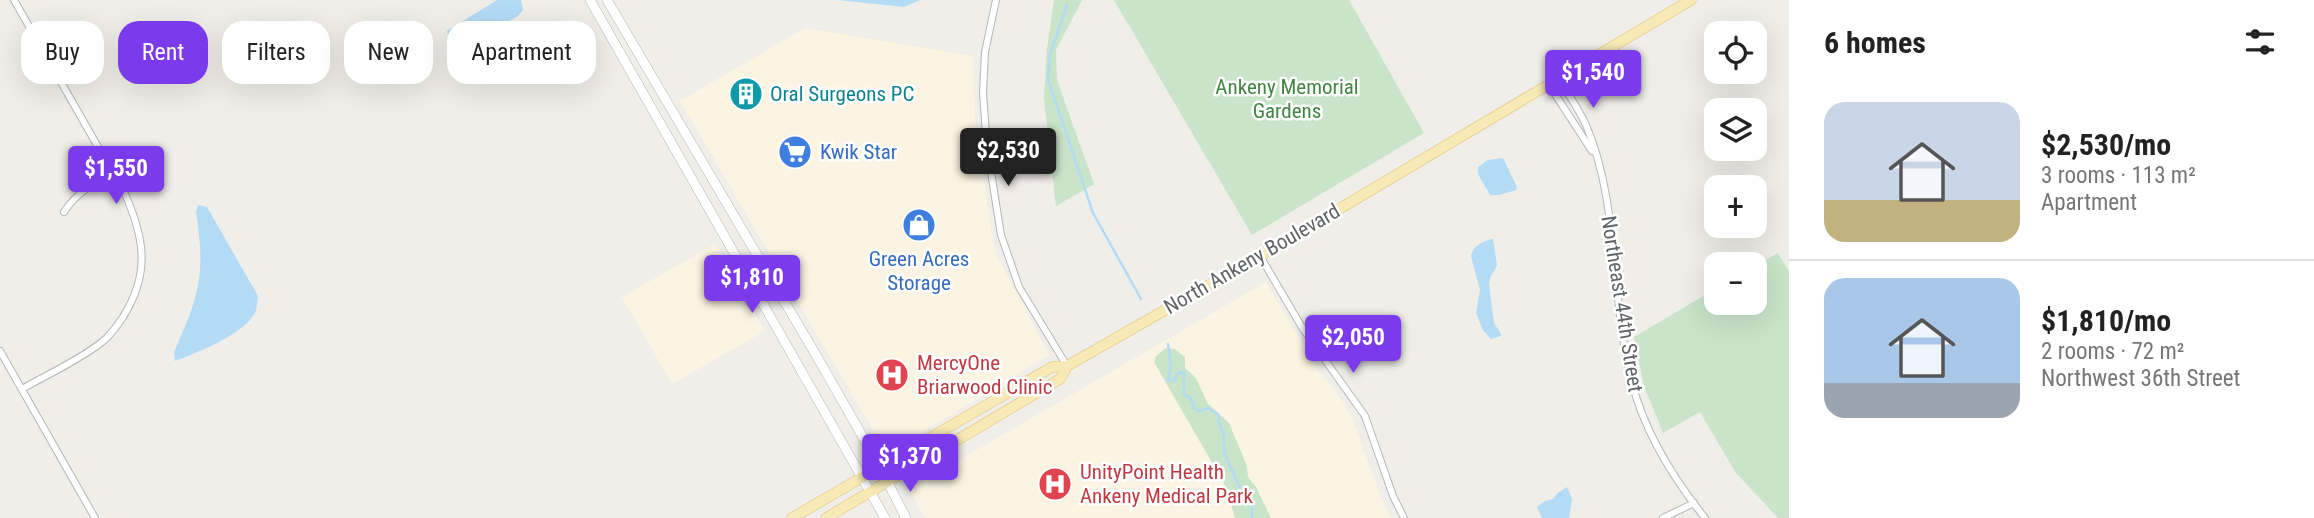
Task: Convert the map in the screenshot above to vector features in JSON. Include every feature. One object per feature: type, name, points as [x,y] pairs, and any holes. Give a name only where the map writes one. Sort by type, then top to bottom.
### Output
[{"type":"main road","points":[[590,0],[885,518]]},
{"type":"main road","points":[[607,0],[884,475],[906,518]]},
{"type":"main road","name":"North Ankeny Boulevard","points":[[826,518],[866,486],[1052,367],[1067,366],[1260,256],[1691,0]]},
{"type":"main road","name":"North Ankeny Boulevard","points":[[792,518],[866,486],[1060,379],[1067,366]]},
{"type":"street","points":[[14,0],[113,173],[136,220],[143,251],[137,293],[116,328],[103,342],[22,390]]},
{"type":"street","points":[[996,0],[985,52],[983,93],[1001,235],[1019,287],[1067,366]]},
{"type":"street","name":"Northeast 44th Street","points":[[1559,79],[1586,126],[1603,183],[1632,382],[1649,432],[1706,518]]},
{"type":"street","name":"Northeast 44th Street","points":[[1549,85],[1595,156]]},
{"type":"street","points":[[64,212],[73,198],[85,188],[113,173]]},
{"type":"street","points":[[1260,256],[1317,351],[1365,416],[1390,488],[1404,518]]},
{"type":"street","points":[[0,351],[95,518]]},
{"type":"street","points":[[1663,518],[1694,503]]},
{"type":"shaded area","points":[[805,28],[973,56],[975,121],[993,242],[997,256],[1049,355],[887,454],[680,101]]},
{"type":"shaded area","points":[[715,244],[765,331],[672,384],[622,297]]},
{"type":"shaded area","points":[[1266,282],[1318,371],[1335,390],[1351,415],[1391,518],[925,518],[909,489]]},
{"type":"green space","points":[[1054,0],[1082,0],[1056,50],[1057,80],[1094,184],[1056,206],[1044,98]]},
{"type":"green space","name":"Ankeny Memorial Gardens","points":[[1114,0],[1349,0],[1424,133],[1252,235]]},
{"type":"green space","points":[[1778,253],[1789,271],[1789,518],[1778,518],[1736,473],[1700,412],[1663,433],[1644,386],[1634,337],[1704,296],[1704,315],[1767,315],[1767,259]]},
{"type":"green space","points":[[1166,348],[1175,349],[1185,357],[1185,368],[1196,378],[1208,404],[1229,423],[1247,466],[1248,477],[1271,518],[1235,518],[1226,487],[1154,362],[1156,356]]},
{"type":"water","points":[[497,0],[521,0],[523,10],[509,21],[463,21]]},
{"type":"water","points":[[837,0],[920,0],[904,7]]},
{"type":"water","points":[[1503,158],[1516,190],[1490,195],[1478,174],[1478,167],[1488,160]]},
{"type":"water","points":[[198,205],[207,207],[258,296],[257,307],[249,321],[231,335],[175,361],[174,352],[195,300],[198,285]]},
{"type":"water","points":[[1493,239],[1497,265],[1489,284],[1494,323],[1501,336],[1491,339],[1483,330],[1476,313],[1480,290],[1471,256],[1479,244]]},
{"type":"water","points":[[1567,487],[1572,499],[1569,518],[1542,518],[1537,507],[1553,499]]},
{"type":"waterway","points":[[1067,5],[1050,55],[1048,79],[1093,213],[1141,299]]},
{"type":"waterway","points":[[1168,344],[1171,365],[1168,381],[1184,372],[1184,394],[1191,399],[1194,408],[1199,411],[1208,408],[1218,414],[1224,434],[1224,452],[1239,486],[1252,504],[1252,518]]},
{"type":"place","name":"Oral Surgeons PC","points":[[746,94]]},
{"type":"place","name":"Kwik Star","points":[[795,152]]},
{"type":"place","name":"Green Acres Storage","points":[[919,225]]},
{"type":"place","name":"MercyOne Briarwood Clinic","points":[[892,375]]},
{"type":"place","name":"UnityPoint Health Ankeny Medical Park","points":[[1055,484]]}]
